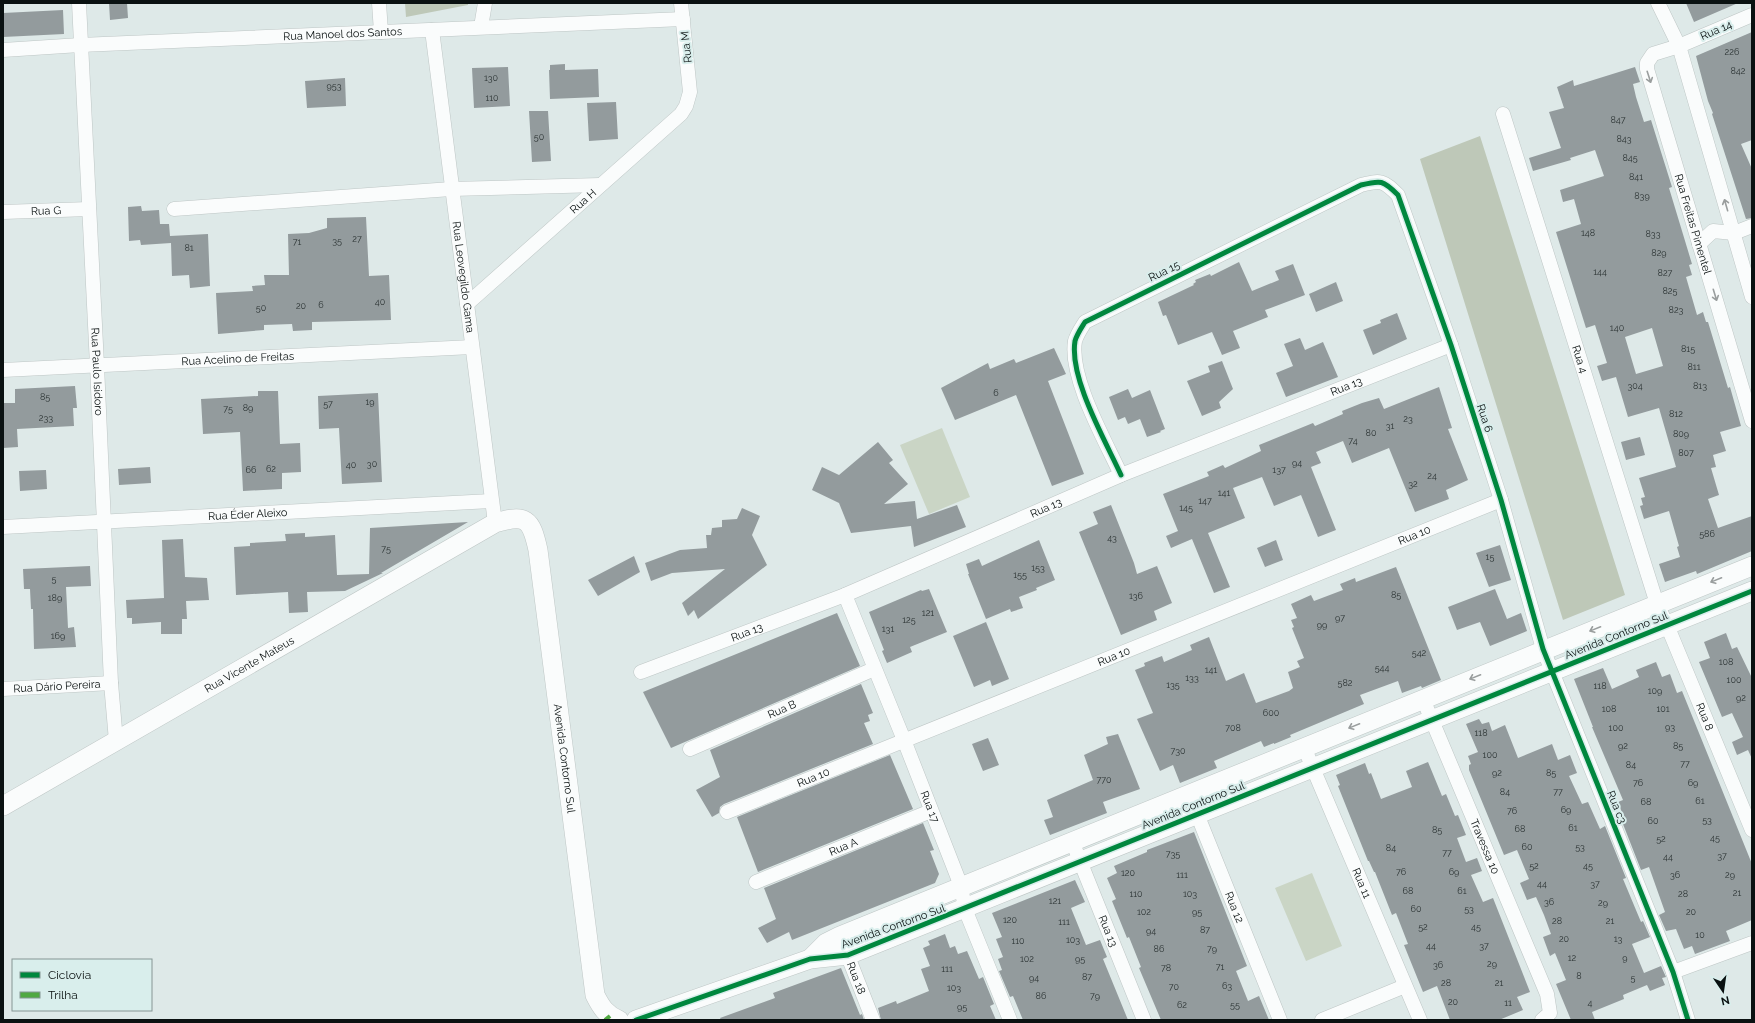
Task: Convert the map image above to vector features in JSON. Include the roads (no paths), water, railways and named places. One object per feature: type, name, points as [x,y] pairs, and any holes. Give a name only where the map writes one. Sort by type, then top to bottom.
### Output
[{"type":"street","name":"Rua Paulo Isidoro","points":[[79,3],[111,683],[116,741]]},
{"type":"street","points":[[380,3],[381,32]]},
{"type":"street","points":[[481,27],[485,3]]},
{"type":"street","name":"Rua M","points":[[681,3],[690,92]]},
{"type":"street","points":[[1658,3],[1680,46],[1752,297]]},
{"type":"street","name":"Rua 14","points":[[1680,46],[1752,15]]},
{"type":"street","name":"Rua Manoel dos Santos","points":[[3,50],[80,44],[683,19]]},
{"type":"street","name":"Rua Leovegildo Gama","points":[[432,30],[451,189],[495,524]]},
{"type":"street","name":"Rua Freitas Pimentel","points":[[1680,46],[1653,54],[1647,63],[1647,69],[1752,421]]},
{"type":"street","name":"Rua H","points":[[467,304],[680,114],[686,106],[690,92]]},
{"type":"street","name":"Rua 4","points":[[1504,114],[1657,604]]},
{"type":"street","name":"Rua 15","points":[[1122,475],[1081,386],[1075,363],[1076,339],[1085,322],[1361,185],[1376,181],[1387,183],[1398,195]]},
{"type":"street","points":[[174,209],[451,189],[600,185]]},
{"type":"street","name":"Rua 6","points":[[1398,195],[1451,345],[1501,500],[1543,649]]},
{"type":"street","name":"Rua G","points":[[3,212],[89,209]]},
{"type":"street","points":[[1700,244],[1713,231],[1734,233],[1752,226]]},
{"type":"street","name":"Rua 13","points":[[641,672],[845,595],[1122,475],[1451,345]]},
{"type":"street","name":"Rua Acelino de Freitas","points":[[3,370],[97,364],[472,347]]},
{"type":"street","name":"Rua Éder Aleixo","points":[[3,527],[103,520],[491,500]]},
{"type":"street","name":"Rua 10","points":[[727,812],[1501,500]]},
{"type":"street","name":"Avenida Contorno Sul","points":[[495,524],[514,518],[523,520],[530,525],[534,534],[538,550],[595,995],[601,1007],[610,1016],[619,1020]]},
{"type":"street","name":"Rua Vicente Mateus","points":[[3,806],[495,524]]},
{"type":"street","name":"Avenida Contorno Sul","points":[[810,959],[826,943],[840,936],[1543,649],[1752,566]]},
{"type":"street","name":"Avenida Contorno Sul","points":[[636,1020],[810,959],[848,956],[1752,591]]},
{"type":"street","name":"Rua 17","points":[[845,595],[961,886],[965,909],[1010,1020]]},
{"type":"street","name":"Rua 8","points":[[1657,604],[1752,830]]},
{"type":"street","name":"Rua c3","points":[[1543,649],[1673,972],[1688,1020]]},
{"type":"street","name":"Rua B","points":[[690,749],[874,669]]},
{"type":"street","name":"Rua Dário Pereira","points":[[3,689],[111,683]]},
{"type":"street","name":"Travessa 10","points":[[1423,699],[1548,994],[1550,1013],[1542,1020]]},
{"type":"street","name":"Rua 11","points":[[1304,747],[1420,1020]]},
{"type":"street","name":"Rua 12","points":[[1189,794],[1280,1020]]},
{"type":"street","name":"Rua A","points":[[756,882],[931,811]]},
{"type":"street","name":"Rua 13","points":[[1072,841],[1144,1020]]},
{"type":"street","name":"Rua 18","points":[[840,936],[873,1020]]},
{"type":"street","points":[[1673,972],[1752,943]]},
{"type":"street","points":[[1322,1020],[1405,986]]}]
